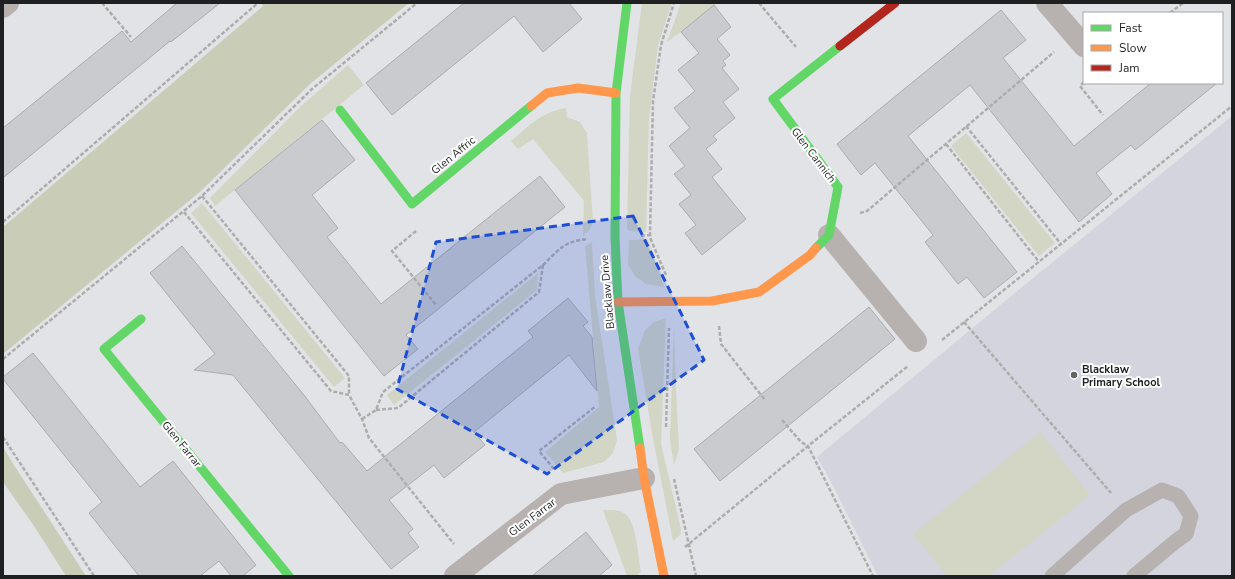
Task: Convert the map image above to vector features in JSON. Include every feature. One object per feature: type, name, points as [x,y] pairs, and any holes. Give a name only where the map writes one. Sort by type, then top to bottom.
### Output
[{"type":"street","points":[[3,7],[8,3]]},
{"type":"street","name":"Blacklaw Drive","points":[[627,3],[616,93],[615,237],[618,302],[644,478],[664,576]]},
{"type":"street","name":"Glen Cannich","points":[[830,227],[838,187],[773,99],[895,3]]},
{"type":"street","points":[[1047,3],[1079,40]]},
{"type":"street","name":"Glen Affric","points":[[412,204],[547,94],[578,88],[616,93]]},
{"type":"street","points":[[340,110],[412,204]]},
{"type":"street","points":[[618,302],[717,300],[759,292],[810,255],[830,227],[915,351]]},
{"type":"street","name":"Glen Farrar","points":[[141,319],[104,349],[289,576]]},
{"type":"street","name":"Glen Farrar","points":[[463,570],[561,494],[644,478]]},
{"type":"lane","points":[[1052,576],[1126,510],[1162,490],[1178,496],[1191,516],[1186,534],[1134,576]]},
{"type":"path","points":[[102,3],[131,37]]},
{"type":"path","points":[[250,3],[253,8]]},
{"type":"path","points":[[3,222],[258,3]]},
{"type":"path","points":[[3,359],[184,212],[312,89],[417,3]]},
{"type":"path","points":[[759,3],[813,67]]},
{"type":"path","points":[[1171,12],[1183,3]]},
{"type":"path","points":[[830,227],[867,211],[966,126],[1079,40]]},
{"type":"path","points":[[1083,83],[1080,86],[1103,116]]},
{"type":"path","points":[[939,342],[1232,106]]},
{"type":"path","points":[[966,126],[1061,244]]},
{"type":"path","points":[[946,144],[1039,262]]},
{"type":"path","points":[[202,196],[349,376],[349,395],[362,419],[369,438],[463,570]]},
{"type":"path","points":[[412,204],[416,230],[392,251],[436,305]]},
{"type":"path","points":[[184,212],[331,391],[349,395]]},
{"type":"path","points":[[362,419],[376,410],[398,408],[539,292],[543,265],[383,392],[376,410]]},
{"type":"path","points":[[717,300],[721,344],[765,400]]},
{"type":"path","points":[[964,322],[1126,510]]},
{"type":"path","points":[[662,565],[808,446],[915,351]]},
{"type":"path","points":[[568,493],[560,476],[539,451],[596,406]]},
{"type":"path","points":[[782,420],[801,442],[808,446],[873,576]]},
{"type":"path","points":[[3,437],[94,576]]},
{"type":"highlighted area","points":[[633,216],[704,360],[547,474],[397,389],[436,242]]},
{"type":"shaded area","name":"Blacklaw Primary School","points":[[1232,116],[1232,576],[878,576],[817,457]]},
{"type":"green space","points":[[261,3],[409,3],[310,84],[201,191],[3,354],[3,227],[263,6]]},
{"type":"green space","points":[[642,3],[672,3],[658,45],[649,119],[646,232],[629,231],[627,228],[630,96]]},
{"type":"green space","points":[[681,3],[717,3],[667,42]]},
{"type":"green space","points":[[348,65],[364,85],[215,206],[210,198],[300,107]]},
{"type":"green space","points":[[566,108],[567,117],[580,122],[587,133],[593,223],[589,231],[583,235],[584,201],[533,139],[518,149],[511,141],[542,116]]},
{"type":"green space","points":[[966,133],[1055,243],[1039,256],[951,146]]},
{"type":"green space","points":[[202,203],[345,378],[334,387],[191,213]]},
{"type":"green space","points":[[648,239],[664,287],[646,284],[636,277],[628,265],[629,240]]},
{"type":"green space","points":[[592,242],[595,295],[617,440],[613,453],[604,462],[563,473],[545,452],[599,407],[585,246]]},
{"type":"green space","points":[[538,273],[537,290],[394,405],[387,395]]},
{"type":"green space","points":[[666,318],[661,444],[681,529],[681,534],[673,541],[653,439],[638,349],[645,330],[654,322]]},
{"type":"green space","points":[[674,325],[679,449],[674,465],[670,439]]},
{"type":"green space","points":[[1040,432],[1090,495],[989,576],[947,576],[913,534]]},
{"type":"green space","points":[[3,447],[86,576],[66,576],[34,526],[3,482]]},
{"type":"green space","points":[[603,510],[622,512],[628,517],[632,524],[641,572],[636,576],[627,576]]},
{"type":"building","points":[[177,3],[220,3],[171,42],[170,41],[3,178],[3,128],[122,31],[131,42]]},
{"type":"building","points":[[464,3],[569,3],[582,19],[543,52],[514,16],[392,115],[366,83]]},
{"type":"building","points":[[714,5],[731,27],[717,39],[730,55],[723,61],[726,65],[722,68],[739,89],[723,102],[735,118],[713,136],[717,140],[706,149],[722,169],[712,177],[746,219],[702,255],[685,233],[696,225],[679,204],[691,195],[674,174],[685,166],[669,146],[690,128],[674,108],[695,91],[678,70],[699,53],[681,32]]},
{"type":"building","points":[[1001,10],[1026,40],[1003,58],[1074,146],[1150,84],[1216,84],[1135,150],[1131,145],[1096,173],[1112,194],[1079,222],[970,85],[908,136],[1017,272],[984,298],[967,277],[958,284],[925,242],[933,235],[875,163],[861,175],[837,144]]},
{"type":"building","points":[[322,120],[355,160],[312,195],[338,228],[327,237],[381,304],[540,176],[565,207],[406,335],[418,349],[384,376],[235,190]]},
{"type":"building","points":[[182,246],[304,395],[340,443],[342,442],[367,471],[533,337],[528,331],[568,298],[588,322],[583,326],[592,337],[597,391],[569,355],[474,432],[485,445],[444,478],[434,465],[389,500],[413,529],[408,533],[419,547],[391,569],[233,375],[194,370],[215,354],[150,273]]},
{"type":"building","points":[[869,307],[895,339],[720,481],[694,449]]},
{"type":"building","points":[[33,353],[140,487],[173,461],[256,565],[243,576],[231,576],[219,561],[200,576],[139,576],[89,513],[102,502],[3,379],[3,377]]},
{"type":"building","points":[[586,532],[612,565],[599,576],[532,576]]},
{"type":"traffic: fast","points":[[627,3],[616,93],[615,237],[618,302],[640,448]]},
{"type":"traffic: fast","points":[[816,248],[829,235],[838,187],[773,99],[840,46]]},
{"type":"traffic: fast","points":[[340,110],[412,204],[531,106]]},
{"type":"traffic: fast","points":[[141,319],[104,349],[289,576]]},
{"type":"traffic: slow","points":[[531,106],[547,93],[578,88],[616,93]]},
{"type":"traffic: slow","points":[[618,302],[712,301],[759,292],[810,255],[816,248]]},
{"type":"traffic: slow","points":[[640,448],[644,478],[664,576]]},
{"type":"traffic: jam","points":[[840,46],[895,3]]},
{"type":"place","name":"Blacklaw Primary School","points":[[1074,375]]}]
